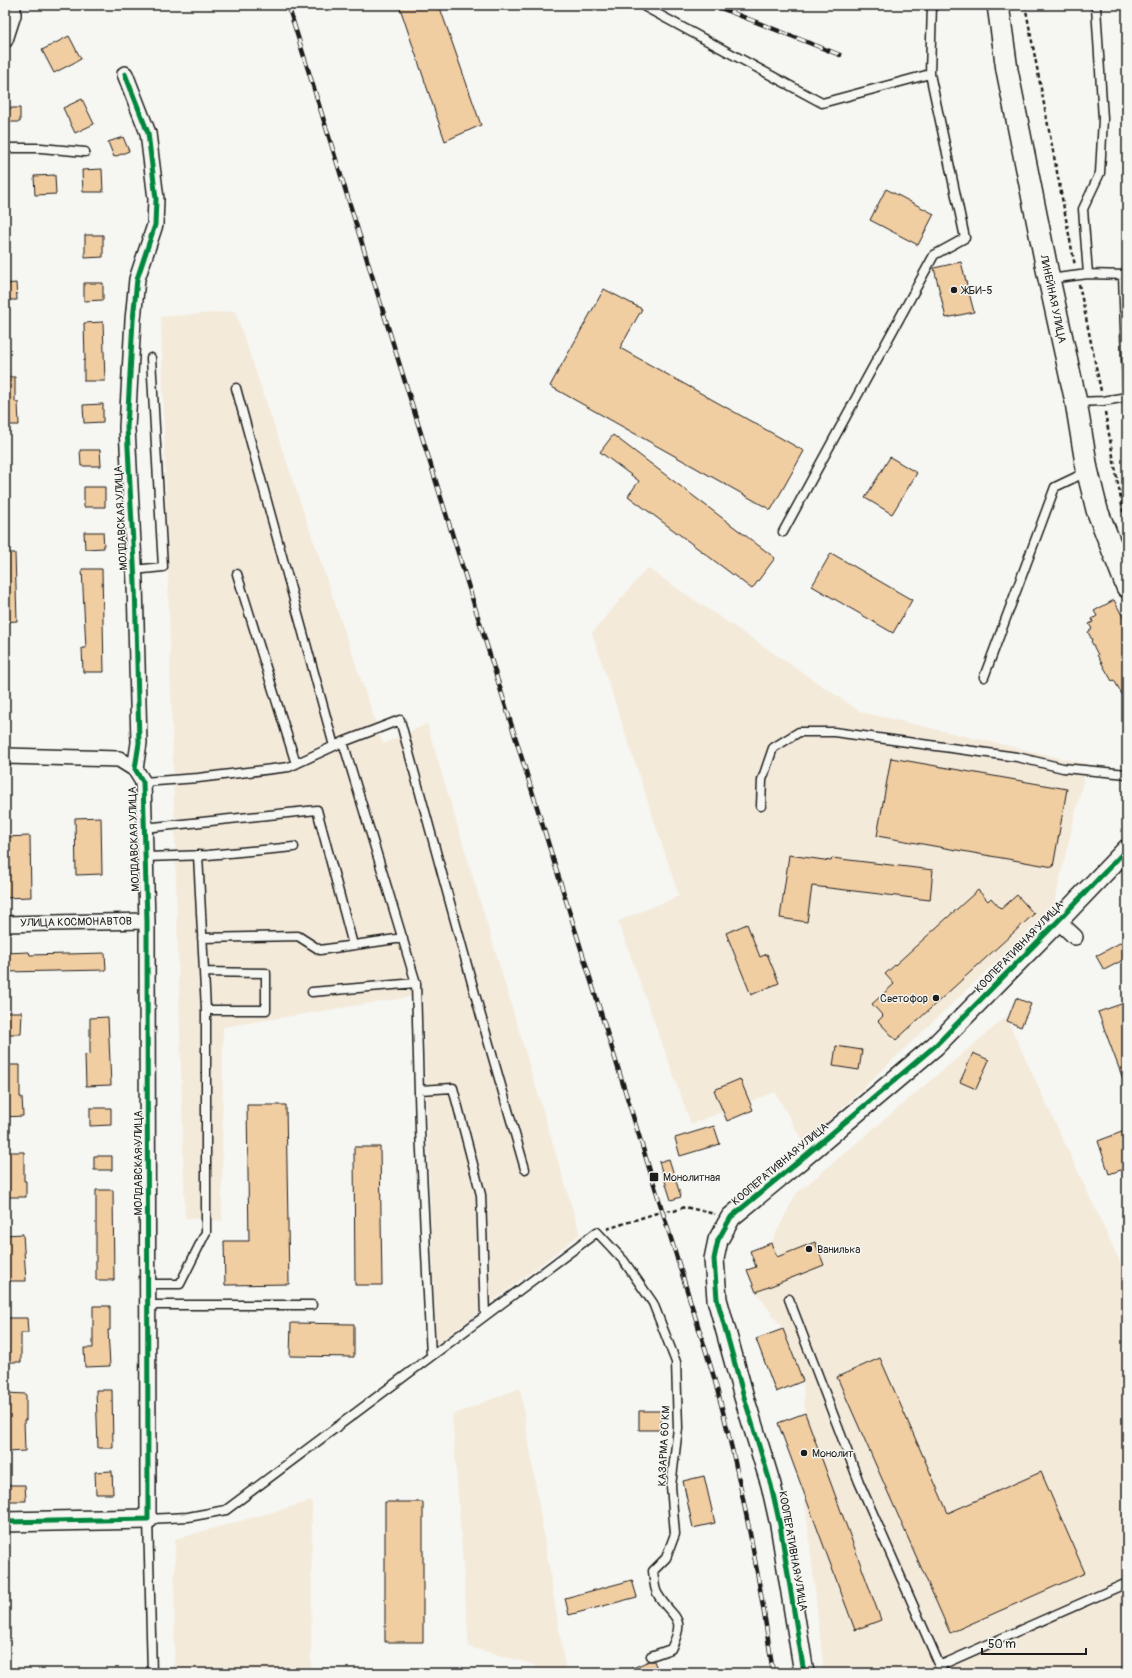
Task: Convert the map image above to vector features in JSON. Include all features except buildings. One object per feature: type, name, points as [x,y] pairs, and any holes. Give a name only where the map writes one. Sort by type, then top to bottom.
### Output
[{"type":"main road","name":"ЛИНЕЙНАЯ УЛИЦА","points":[[998,5],[1008,70],[1048,279],[1076,402],[1087,469],[1097,510],[1119,545],[1127,587]]},
{"type":"street","points":[[5,40],[13,15],[12,5]]},
{"type":"street","name":"МОЛДАВСКАЯ УЛИЦА","points":[[125,74],[148,133],[156,199],[155,225],[137,279],[133,320],[127,428],[134,570],[139,742],[134,769],[143,782],[147,921],[148,1519]]},
{"type":"street","points":[[5,756],[119,759],[134,769]]},
{"type":"street","name":"КООПЕРАТИВНАЯ УЛИЦА","points":[[804,1673],[780,1525],[771,1486],[744,1397],[717,1299],[714,1259],[718,1240],[731,1217],[935,1046],[1058,922],[1127,848]]},
{"type":"street","name":"УЛИЦА КОСМОНАВТОВ","points":[[5,924],[147,921]]},
{"type":"street","points":[[1058,922],[1075,937]]},
{"type":"street","points":[[5,1522],[148,1519]]},
{"type":"lane","points":[[784,532],[934,255],[965,238],[930,74],[932,5]]},
{"type":"lane","points":[[645,7],[822,103],[930,74]]},
{"type":"lane","points":[[1088,274],[1083,209],[1100,173],[1103,119],[1096,7]]},
{"type":"lane","points":[[5,148],[41,148],[85,152]]},
{"type":"lane","points":[[1048,279],[1088,274],[1126,274],[1127,387]]},
{"type":"lane","points":[[134,570],[163,567],[151,358]]},
{"type":"lane","points":[[236,388],[334,746]]},
{"type":"lane","points":[[1076,402],[1103,401],[1127,397]]},
{"type":"lane","points":[[984,677],[1055,487],[1076,477],[1087,469]]},
{"type":"lane","points":[[237,574],[296,764]]},
{"type":"lane","points":[[143,782],[198,778],[289,766],[343,742],[400,720],[525,1169]]},
{"type":"lane","points":[[761,806],[762,780],[773,748],[799,732],[834,732],[1017,757],[1063,768],[1127,774]]},
{"type":"lane","points":[[343,742],[416,983],[419,1090],[431,1356]]},
{"type":"lane","points":[[144,828],[317,810],[353,945]]},
{"type":"lane","points":[[145,857],[198,855],[294,847]]},
{"type":"lane","points":[[148,1284],[180,1284],[206,1232],[206,1010],[198,855]]},
{"type":"lane","points":[[202,938],[298,936],[320,950],[402,938]]},
{"type":"lane","points":[[204,972],[266,973],[266,1010],[206,1010]]},
{"type":"lane","points":[[312,992],[416,983]]},
{"type":"lane","points":[[419,1090],[453,1088],[481,1195],[485,1315]]},
{"type":"lane","points":[[152,1673],[148,1519],[188,1517],[226,1510],[596,1232]]},
{"type":"lane","name":"КАЗАРМА 60 КМ","points":[[596,1232],[624,1261],[653,1303],[676,1362],[678,1428],[672,1486],[675,1534],[666,1558],[653,1571],[657,1592],[679,1622],[679,1634],[671,1649],[651,1656]]},
{"type":"lane","points":[[789,1299],[859,1482],[941,1669],[1127,1583]]},
{"type":"lane","points":[[148,1305],[312,1305]]},
{"type":"path","points":[[596,1232],[666,1210],[674,1211],[685,1207],[731,1217]]},
{"type":"shaded area","points":[[235,311],[383,744],[427,724],[580,1234],[436,1345],[422,995],[223,1027],[222,1221],[185,1218],[161,317]]},
{"type":"shaded area","points":[[647,568],[861,712],[1087,764],[1053,908],[804,1144],[775,1092],[691,1124],[618,921],[679,896],[592,633]]},
{"type":"shaded area","points":[[1006,1017],[1127,1277],[1127,1673],[824,1673],[804,1492],[830,1482],[805,1413],[803,1381],[783,1329],[756,1292],[747,1270],[756,1267],[750,1251],[771,1243],[796,1194]]},
{"type":"shaded area","points":[[520,1388],[566,1673],[536,1673],[535,1665],[469,1647],[452,1415]]},
{"type":"shaded area","points":[[312,1501],[311,1673],[174,1673],[175,1539]]},
{"type":"railway","points":[[288,5],[713,1374],[732,1448],[748,1522],[762,1597],[773,1673]]},
{"type":"railway","points":[[713,5],[840,55]]},
{"type":"cycle path","points":[[5,1522],[148,1519],[147,921],[143,782],[135,769],[139,743],[135,583],[127,428],[133,320],[137,279],[155,225],[156,199],[148,133],[125,74]]},
{"type":"cycle path","points":[[804,1673],[780,1525],[771,1485],[744,1397],[717,1299],[714,1259],[718,1240],[731,1217],[935,1046],[1127,849]]},
{"type":"place","name":"ЖБИ-5","points":[[954,290]]},
{"type":"place","name":"Светофор","points":[[936,998]]},
{"type":"place","name":"Монолитная","points":[[654,1177]]},
{"type":"place","name":"Ванилька","points":[[809,1249]]},
{"type":"place","name":"Монолит","points":[[804,1453]]}]
